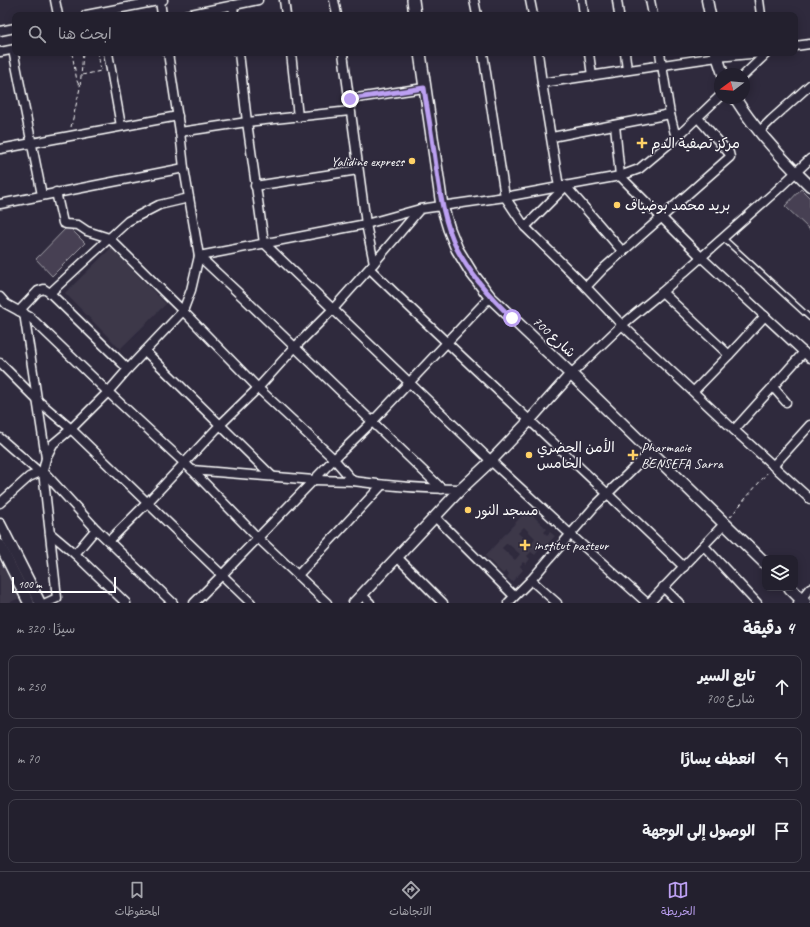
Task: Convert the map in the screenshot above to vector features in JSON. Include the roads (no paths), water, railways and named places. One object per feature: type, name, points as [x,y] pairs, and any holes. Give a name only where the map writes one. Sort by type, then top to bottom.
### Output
[{"type":"main road","points":[[413,0],[415,12]]},
{"type":"main road","name":"شارع 700","points":[[420,56],[442,206],[457,250],[471,272],[490,297],[762,560]]},
{"type":"main road","points":[[793,591],[801,601]]},
{"type":"street","points":[[55,0],[57,12]]},
{"type":"street","points":[[101,12],[162,0],[162,12]]},
{"type":"street","points":[[200,12],[258,0]]},
{"type":"street","points":[[284,0],[286,12]]},
{"type":"street","points":[[334,0],[336,12]]},
{"type":"street","points":[[474,0],[476,12]]},
{"type":"street","points":[[530,0],[532,12]]},
{"type":"street","points":[[582,0],[584,12]]},
{"type":"street","points":[[617,0],[619,12]]},
{"type":"street","points":[[650,0],[652,12]]},
{"type":"street","points":[[707,0],[709,12]]},
{"type":"street","points":[[759,0],[761,12]]},
{"type":"street","points":[[233,5],[234,12]]},
{"type":"street","points":[[0,31],[12,29]]},
{"type":"street","points":[[798,46],[810,44]]},
{"type":"street","points":[[0,52],[12,49]]},
{"type":"street","points":[[15,56],[42,195]]},
{"type":"street","points":[[109,56],[121,126]]},
{"type":"street","points":[[46,603],[57,598],[41,471],[46,458],[53,444],[71,429],[108,392],[182,311],[193,285],[199,256],[184,168],[168,56]]},
{"type":"street","points":[[239,56],[264,243],[491,461],[648,603],[724,524]]},
{"type":"street","points":[[291,56],[298,117]]},
{"type":"street","points":[[343,56],[350,99],[350,110],[372,266],[446,343],[608,493],[684,567]]},
{"type":"street","points":[[483,56],[505,197],[525,227],[622,325],[810,499]]},
{"type":"street","points":[[538,56],[552,137],[564,186],[623,252]]},
{"type":"street","points":[[589,56],[592,76]]},
{"type":"street","points":[[625,56],[627,70]]},
{"type":"street","points":[[660,56],[670,114],[676,138]]},
{"type":"street","points":[[542,83],[712,56]]},
{"type":"street","points":[[717,56],[721,68]]},
{"type":"street","points":[[750,69],[764,56]]},
{"type":"street","points":[[759,132],[810,85]]},
{"type":"street","points":[[350,99],[424,88]]},
{"type":"street","points":[[199,256],[366,224],[420,209],[505,197],[620,176],[639,169],[676,138],[714,102]]},
{"type":"street","points":[[739,104],[759,132],[810,186]]},
{"type":"street","points":[[180,132],[247,122],[350,110]]},
{"type":"street","points":[[552,137],[670,114]]},
{"type":"street","points":[[0,149],[178,116]]},
{"type":"street","points":[[586,287],[604,268],[730,155],[698,118]]},
{"type":"street","points":[[614,125],[620,176],[701,257],[807,355],[773,387],[734,430]]},
{"type":"street","points":[[354,603],[436,518],[461,489],[491,461],[529,421],[571,374],[622,325],[662,292],[810,159]]},
{"type":"street","points":[[0,204],[184,168]]},
{"type":"street","points":[[256,186],[358,170]]},
{"type":"street","points":[[525,227],[564,186]]},
{"type":"street","points":[[56,192],[63,222],[66,224],[78,225],[87,231],[109,238],[258,388],[334,459],[353,481]]},
{"type":"street","points":[[50,293],[128,221],[148,210],[166,203],[189,198]]},
{"type":"street","points":[[109,541],[333,309],[420,209]]},
{"type":"street","points":[[199,256],[442,489]]},
{"type":"street","points":[[46,458],[21,312],[29,299],[41,289],[44,289],[50,293],[128,369]]},
{"type":"street","points":[[662,292],[729,355]]},
{"type":"street","points":[[0,297],[6,304],[30,317],[39,325],[192,470],[258,538],[327,603]]},
{"type":"street","points":[[194,603],[372,422],[490,297]]},
{"type":"street","points":[[694,391],[765,316]]},
{"type":"street","points":[[145,351],[272,476]]},
{"type":"street","points":[[0,363],[36,399],[71,429],[251,603]]},
{"type":"street","points":[[773,387],[786,402]]},
{"type":"street","points":[[773,466],[810,425]]},
{"type":"street","points":[[0,438],[41,471],[96,529],[172,603]]},
{"type":"street","points":[[508,603],[531,580],[595,506],[650,452]]},
{"type":"street","points":[[192,470],[314,480],[353,481],[382,485],[461,489]]},
{"type":"street","points":[[0,503],[29,477],[41,471]]},
{"type":"street","points":[[298,575],[382,485]]},
{"type":"street","points":[[436,518],[514,596]]},
{"type":"street","points":[[0,524],[40,603]]},
{"type":"street","points":[[74,554],[96,529]]},
{"type":"street","points":[[50,533],[126,603]]},
{"type":"street","points":[[0,545],[28,603]]},
{"type":"street","points":[[704,546],[757,603]]},
{"type":"street","points":[[397,557],[443,603]]},
{"type":"street","points":[[531,580],[557,603]]},
{"type":"street","points":[[663,587],[679,603]]},
{"type":"street","points":[[801,601],[810,588]]},
{"type":"street","points":[[362,595],[370,603]]},
{"type":"lane","points":[[723,238],[810,318]]},
{"type":"place","name":"مركز تصفية الدم","points":[[642,143]]},
{"type":"place","name":"Yalidine express","points":[[412,161]]},
{"type":"place","name":"بريد محمد بوضياف","points":[[617,205]]},
{"type":"place","name":"الأمن الحضري الخامس","points":[[529,455]]},
{"type":"place","name":"Pharmacie BENSEFA Sarra","points":[[633,455]]},
{"type":"place","name":"مسجد النور","points":[[468,510]]},
{"type":"place","name":"institut pasteur","points":[[525,545]]}]
